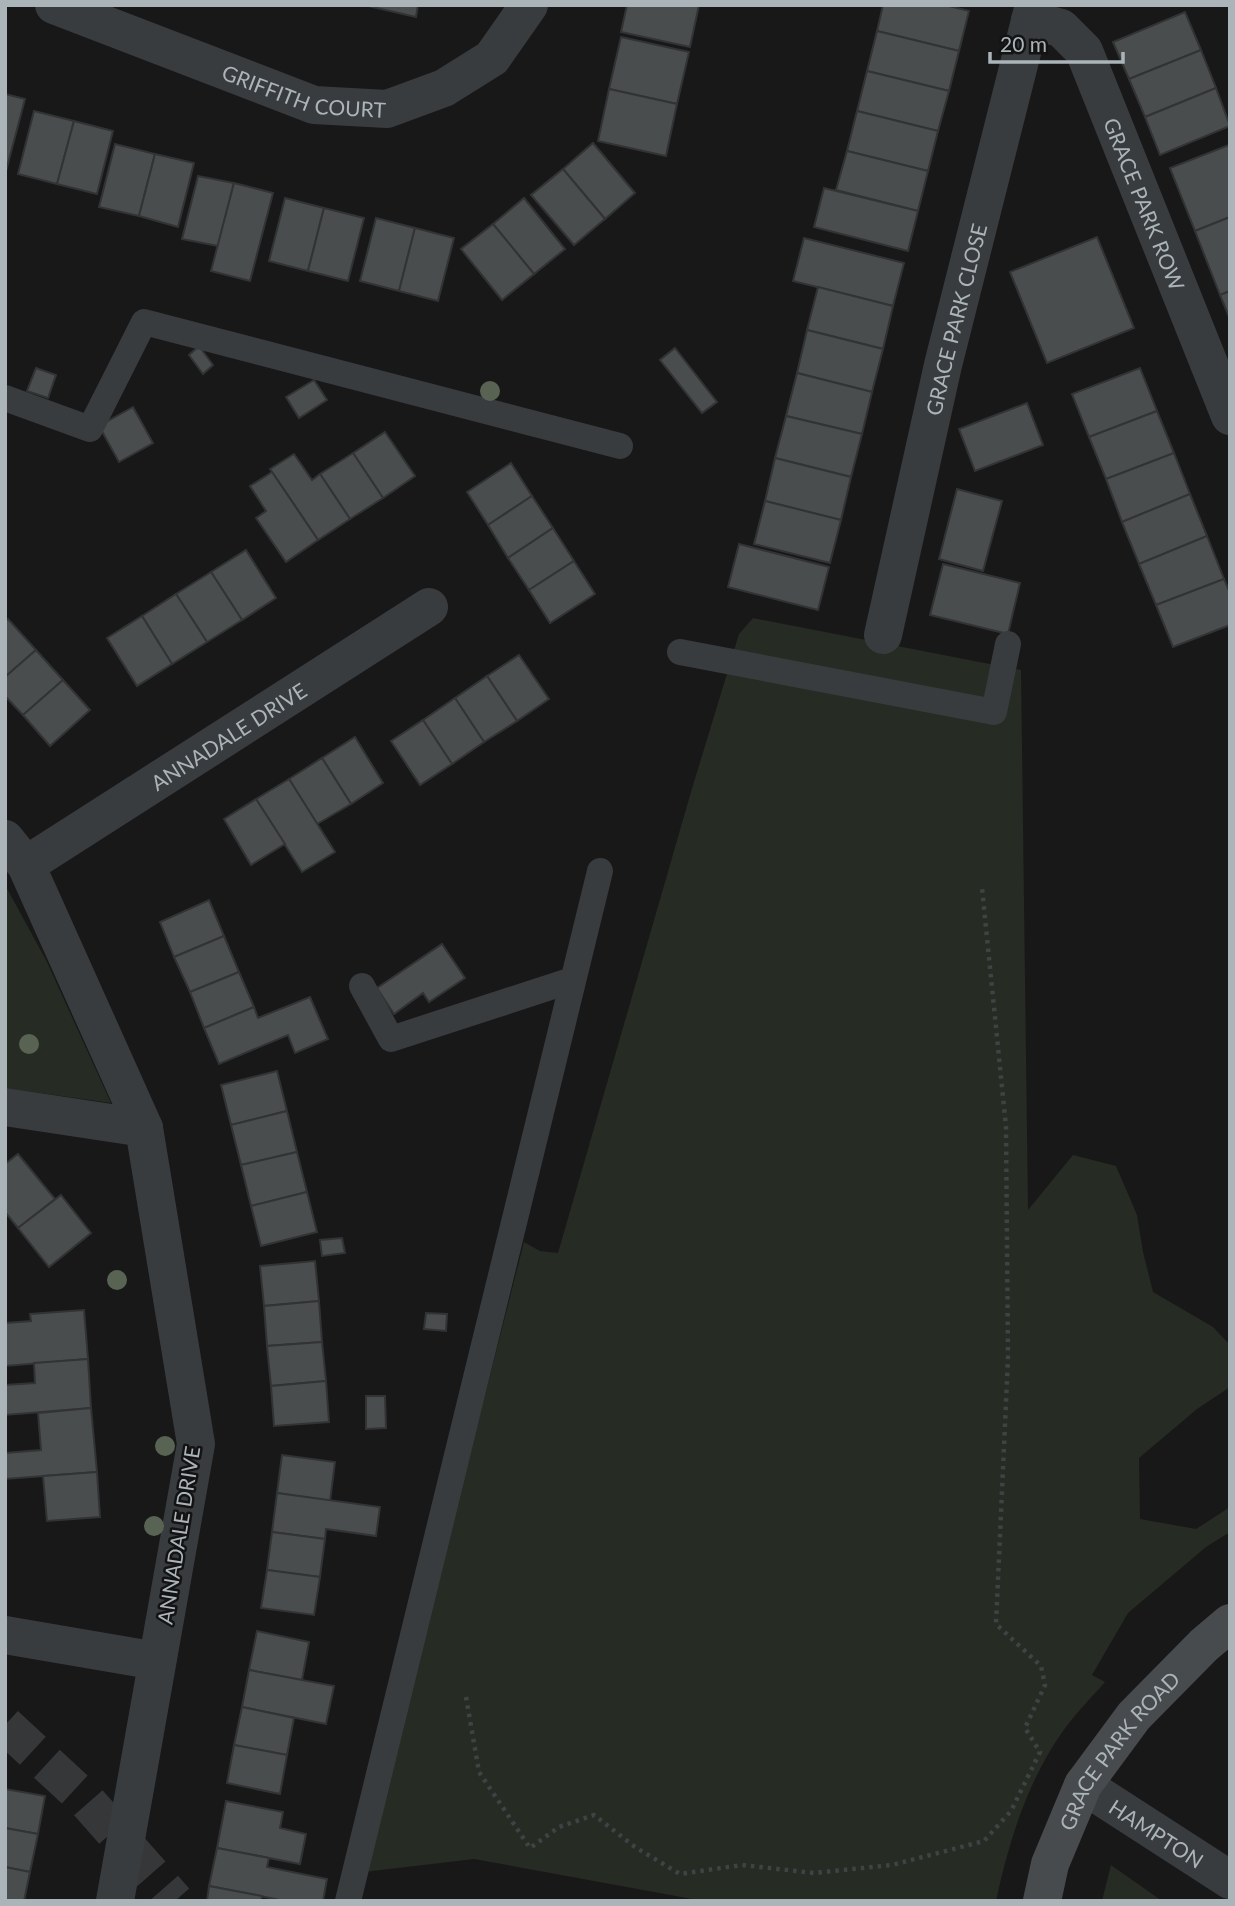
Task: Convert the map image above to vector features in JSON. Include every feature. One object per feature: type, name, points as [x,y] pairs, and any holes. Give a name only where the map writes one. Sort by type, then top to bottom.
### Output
[{"type":"street","name":"GRIFFITH COURT","points":[[54,5],[314,105],[387,109],[444,88],[492,58],[529,5]]},
{"type":"street","name":"GRACE PARK ROW","points":[[1032,13],[1061,28],[1084,51],[1230,416]]},
{"type":"street","name":"GRACE PARK CLOSE","points":[[883,635],[943,365],[1032,13]]},
{"type":"street","name":"ANNADALE DRIVE","points":[[115,1901],[196,1444],[144,1128],[16,852],[429,607]]},
{"type":"street","points":[[5,1107],[144,1128]]},
{"type":"street","name":"GRACE PARK ROAD","points":[[1042,1901],[1050,1864],[1083,1785],[1134,1716],[1204,1645],[1230,1623]]},
{"type":"street","points":[[5,1635],[158,1661]]},
{"type":"street","name":"HAMPTON","points":[[1083,1785],[1230,1880]]},
{"type":"lane","points":[[5,398],[90,429],[144,323],[620,446]]},
{"type":"lane","points":[[680,652],[995,712],[1008,644]]},
{"type":"lane","points":[[348,1901],[600,871]]},
{"type":"lane","points":[[362,986],[391,1039],[572,980]]},
{"type":"path","points":[[466,1697],[479,1772],[530,1848],[559,1827],[594,1815],[635,1847],[680,1874],[742,1866],[814,1873],[892,1865],[984,1841],[1011,1811],[1040,1752],[1025,1728],[1045,1685],[1041,1666],[996,1624],[1008,1358],[1006,1127],[982,888]]},
{"type":"shaded area","points":[[753,618],[1021,670],[1028,1210],[1073,1155],[1116,1166],[1137,1215],[1153,1292],[1213,1327],[1230,1345],[1230,1387],[1197,1409],[1139,1458],[1140,1519],[1196,1529],[1230,1507],[1230,1532],[1206,1547],[1128,1613],[1092,1675],[1105,1682],[1063,1731],[1029,1791],[1013,1834],[996,1901],[703,1901],[474,1859],[364,1872],[524,1242],[540,1251],[558,1253],[739,634]]},
{"type":"shaded area","points":[[5,885],[46,960],[111,1103],[5,1088]]},
{"type":"shaded area","points":[[1111,1865],[1162,1901],[1102,1901]]},
{"type":"building","points":[[364,5],[418,5],[416,17]]},
{"type":"building","points":[[627,5],[699,5],[690,47],[621,32]]},
{"type":"building","points":[[883,5],[945,5],[969,11],[959,51],[877,31]]},
{"type":"building","points":[[1185,12],[1201,50],[1129,79],[1113,42]]},
{"type":"building","points":[[877,31],[959,51],[949,91],[867,71]]},
{"type":"building","points":[[621,37],[689,52],[677,104],[609,89]]},
{"type":"building","points":[[1201,50],[1216,88],[1145,117],[1129,79]]},
{"type":"building","points":[[867,71],[949,91],[938,131],[857,111]]},
{"type":"building","points":[[1216,88],[1230,126],[1160,155],[1145,117]]},
{"type":"building","points":[[609,89],[677,104],[666,156],[598,141]]},
{"type":"building","points":[[5,94],[25,99],[5,175]]},
{"type":"building","points":[[34,111],[74,121],[57,184],[18,174]]},
{"type":"building","points":[[857,111],[938,131],[928,171],[847,151]]},
{"type":"building","points":[[74,121],[113,131],[97,194],[57,184]]},
{"type":"building","points":[[593,143],[635,193],[605,219],[563,169]]},
{"type":"building","points":[[115,144],[155,154],[139,216],[99,207]]},
{"type":"building","points":[[1229,145],[1230,217],[1195,231],[1170,168]]},
{"type":"building","points":[[847,151],[928,171],[918,211],[836,190]]},
{"type":"building","points":[[155,154],[194,163],[178,227],[139,216]]},
{"type":"building","points":[[563,169],[605,219],[574,245],[531,195]]},
{"type":"building","points":[[198,176],[234,183],[218,246],[182,239]]},
{"type":"building","points":[[234,183],[273,193],[250,281],[211,271]]},
{"type":"building","points":[[824,188],[918,211],[908,251],[814,227]]},
{"type":"building","points":[[285,198],[324,208],[308,271],[269,261]]},
{"type":"building","points":[[524,198],[565,249],[534,274],[493,224]]},
{"type":"building","points":[[324,208],[364,218],[348,281],[308,271]]},
{"type":"building","points":[[1230,217],[1230,291],[1220,295],[1195,231]]},
{"type":"building","points":[[376,218],[415,228],[399,291],[360,281]]},
{"type":"building","points":[[493,224],[534,274],[502,300],[461,249]]},
{"type":"building","points":[[415,228],[454,238],[438,301],[399,291]]},
{"type":"building","points":[[1097,237],[1134,328],[1047,363],[1010,272]]},
{"type":"building","points":[[804,238],[904,263],[893,306],[793,281]]},
{"type":"building","points":[[818,287],[893,306],[883,349],[807,330]]},
{"type":"building","points":[[1230,291],[1230,319],[1220,295]]},
{"type":"building","points":[[807,330],[883,349],[872,392],[797,373]]},
{"type":"building","points":[[199,346],[213,365],[203,374],[189,355]]},
{"type":"building","points":[[675,348],[717,402],[702,413],[660,360]]},
{"type":"building","points":[[36,368],[56,375],[48,398],[27,391]]},
{"type":"building","points":[[1140,368],[1157,411],[1089,437],[1072,394]]},
{"type":"building","points":[[797,373],[872,392],[862,434],[786,416]]},
{"type":"building","points":[[314,380],[327,400],[299,418],[286,397]]},
{"type":"building","points":[[1027,403],[1043,445],[975,471],[959,429]]},
{"type":"building","points":[[133,407],[153,443],[119,462],[99,426]]},
{"type":"building","points":[[1157,411],[1174,453],[1106,479],[1089,437]]},
{"type":"building","points":[[786,416],[862,434],[851,477],[775,458]]},
{"type":"building","points":[[385,432],[415,476],[383,498],[353,453]]},
{"type":"building","points":[[353,453],[383,498],[350,519],[320,474]]},
{"type":"building","points":[[1174,453],[1190,494],[1122,522],[1106,479]]},
{"type":"building","points":[[294,454],[312,480],[320,474],[350,519],[318,540],[270,469]]},
{"type":"building","points":[[775,458],[851,477],[841,520],[765,501]]},
{"type":"building","points":[[511,463],[532,496],[488,525],[467,492]]},
{"type":"building","points":[[272,472],[318,540],[286,562],[256,518],[266,511],[250,486]]},
{"type":"building","points":[[957,489],[1002,501],[983,571],[939,559]]},
{"type":"building","points":[[1190,494],[1207,536],[1139,564],[1122,522]]},
{"type":"building","points":[[532,496],[553,528],[508,558],[488,525]]},
{"type":"building","points":[[765,501],[841,520],[830,563],[754,544]]},
{"type":"building","points":[[553,528],[574,561],[529,590],[508,558]]},
{"type":"building","points":[[1207,536],[1224,579],[1156,605],[1139,564]]},
{"type":"building","points":[[739,544],[829,567],[818,610],[728,587]]},
{"type":"building","points":[[246,550],[276,598],[242,620],[211,572]]},
{"type":"building","points":[[574,561],[595,594],[550,623],[529,590]]},
{"type":"building","points":[[943,564],[1020,583],[1008,634],[930,615]]},
{"type":"building","points":[[211,572],[242,620],[207,642],[176,594]]},
{"type":"building","points":[[1224,579],[1230,593],[1230,625],[1173,647],[1156,605]]},
{"type":"building","points":[[176,594],[207,642],[172,664],[142,616]]},
{"type":"building","points":[[142,616],[172,664],[137,686],[107,638]]},
{"type":"building","points":[[8,619],[36,650],[5,677],[5,622]]},
{"type":"building","points":[[36,650],[63,680],[23,715],[5,696],[5,677]]},
{"type":"building","points":[[519,655],[549,699],[517,721],[487,676]]},
{"type":"building","points":[[487,676],[517,721],[484,742],[455,698]]},
{"type":"building","points":[[63,680],[90,710],[50,746],[23,715]]},
{"type":"building","points":[[455,698],[484,742],[452,764],[423,720]]},
{"type":"building","points":[[423,720],[452,764],[420,785],[391,741]]},
{"type":"building","points":[[355,737],[383,783],[351,804],[322,758]]},
{"type":"building","points":[[322,758],[351,804],[317,824],[289,779]]},
{"type":"building","points":[[289,779],[335,852],[302,872],[256,799]]},
{"type":"building","points":[[256,799],[285,844],[251,865],[224,819]]},
{"type":"building","points":[[209,900],[224,936],[174,957],[160,922]]},
{"type":"building","points":[[224,936],[239,972],[190,992],[174,957]]},
{"type":"building","points":[[442,944],[465,978],[429,1002],[423,993],[394,1014],[377,988]]},
{"type":"building","points":[[239,972],[254,1007],[204,1028],[190,992]]},
{"type":"building","points":[[310,997],[328,1039],[295,1053],[288,1035],[219,1064],[204,1028],[254,1007],[258,1018]]},
{"type":"building","points":[[277,1071],[287,1111],[231,1125],[221,1085]]},
{"type":"building","points":[[287,1111],[297,1152],[241,1165],[231,1125]]},
{"type":"building","points":[[297,1152],[307,1192],[251,1206],[241,1165]]},
{"type":"building","points":[[18,1154],[55,1199],[18,1228],[5,1212],[5,1164]]},
{"type":"building","points":[[307,1192],[317,1232],[261,1246],[251,1206]]},
{"type":"building","points":[[61,1195],[91,1233],[49,1267],[18,1228]]},
{"type":"building","points":[[342,1238],[345,1253],[322,1256],[320,1240]]},
{"type":"building","points":[[315,1261],[319,1301],[264,1306],[260,1266]]},
{"type":"building","points":[[319,1301],[322,1342],[267,1346],[264,1306]]},
{"type":"building","points":[[84,1310],[88,1359],[5,1366],[5,1323],[31,1321],[30,1314]]},
{"type":"building","points":[[426,1313],[447,1314],[446,1331],[424,1329]]},
{"type":"building","points":[[322,1342],[326,1381],[271,1386],[267,1346]]},
{"type":"building","points":[[88,1359],[91,1408],[5,1415],[5,1385],[35,1383],[34,1363]]},
{"type":"building","points":[[326,1381],[329,1422],[274,1426],[271,1386]]},
{"type":"building","points":[[366,1396],[385,1396],[386,1428],[366,1429]]},
{"type":"building","points":[[91,1408],[97,1472],[5,1479],[5,1453],[41,1450],[38,1413]]},
{"type":"building","points":[[282,1455],[335,1462],[330,1501],[277,1493]]},
{"type":"building","points":[[97,1472],[100,1517],[47,1521],[43,1476]]},
{"type":"building","points":[[277,1493],[380,1507],[376,1536],[326,1529],[325,1539],[272,1532]]},
{"type":"building","points":[[272,1532],[325,1539],[320,1577],[267,1570]]},
{"type":"building","points":[[267,1570],[320,1577],[314,1615],[261,1608]]},
{"type":"building","points":[[257,1631],[309,1642],[302,1680],[249,1670]]},
{"type":"building","points":[[249,1670],[334,1686],[326,1724],[242,1707]]},
{"type":"building","points":[[242,1707],[294,1718],[287,1755],[234,1745]]},
{"type":"building","points":[[234,1745],[287,1755],[280,1794],[227,1783]]},
{"type":"building","points":[[5,1789],[45,1796],[38,1834],[5,1828]]},
{"type":"building","points":[[226,1801],[283,1812],[280,1828],[306,1834],[300,1864],[217,1848]]},
{"type":"building","points":[[5,1828],[38,1834],[30,1872],[5,1867]]},
{"type":"building","points":[[217,1848],[269,1858],[267,1867],[327,1879],[323,1901],[285,1901],[209,1886]]},
{"type":"building","points":[[5,1867],[30,1872],[24,1901],[5,1901]]},
{"type":"building","points":[[209,1886],[262,1896],[261,1901],[207,1901]]},
{"type":"tunnel","points":[[5,1725],[85,1799],[175,1901]]}]
